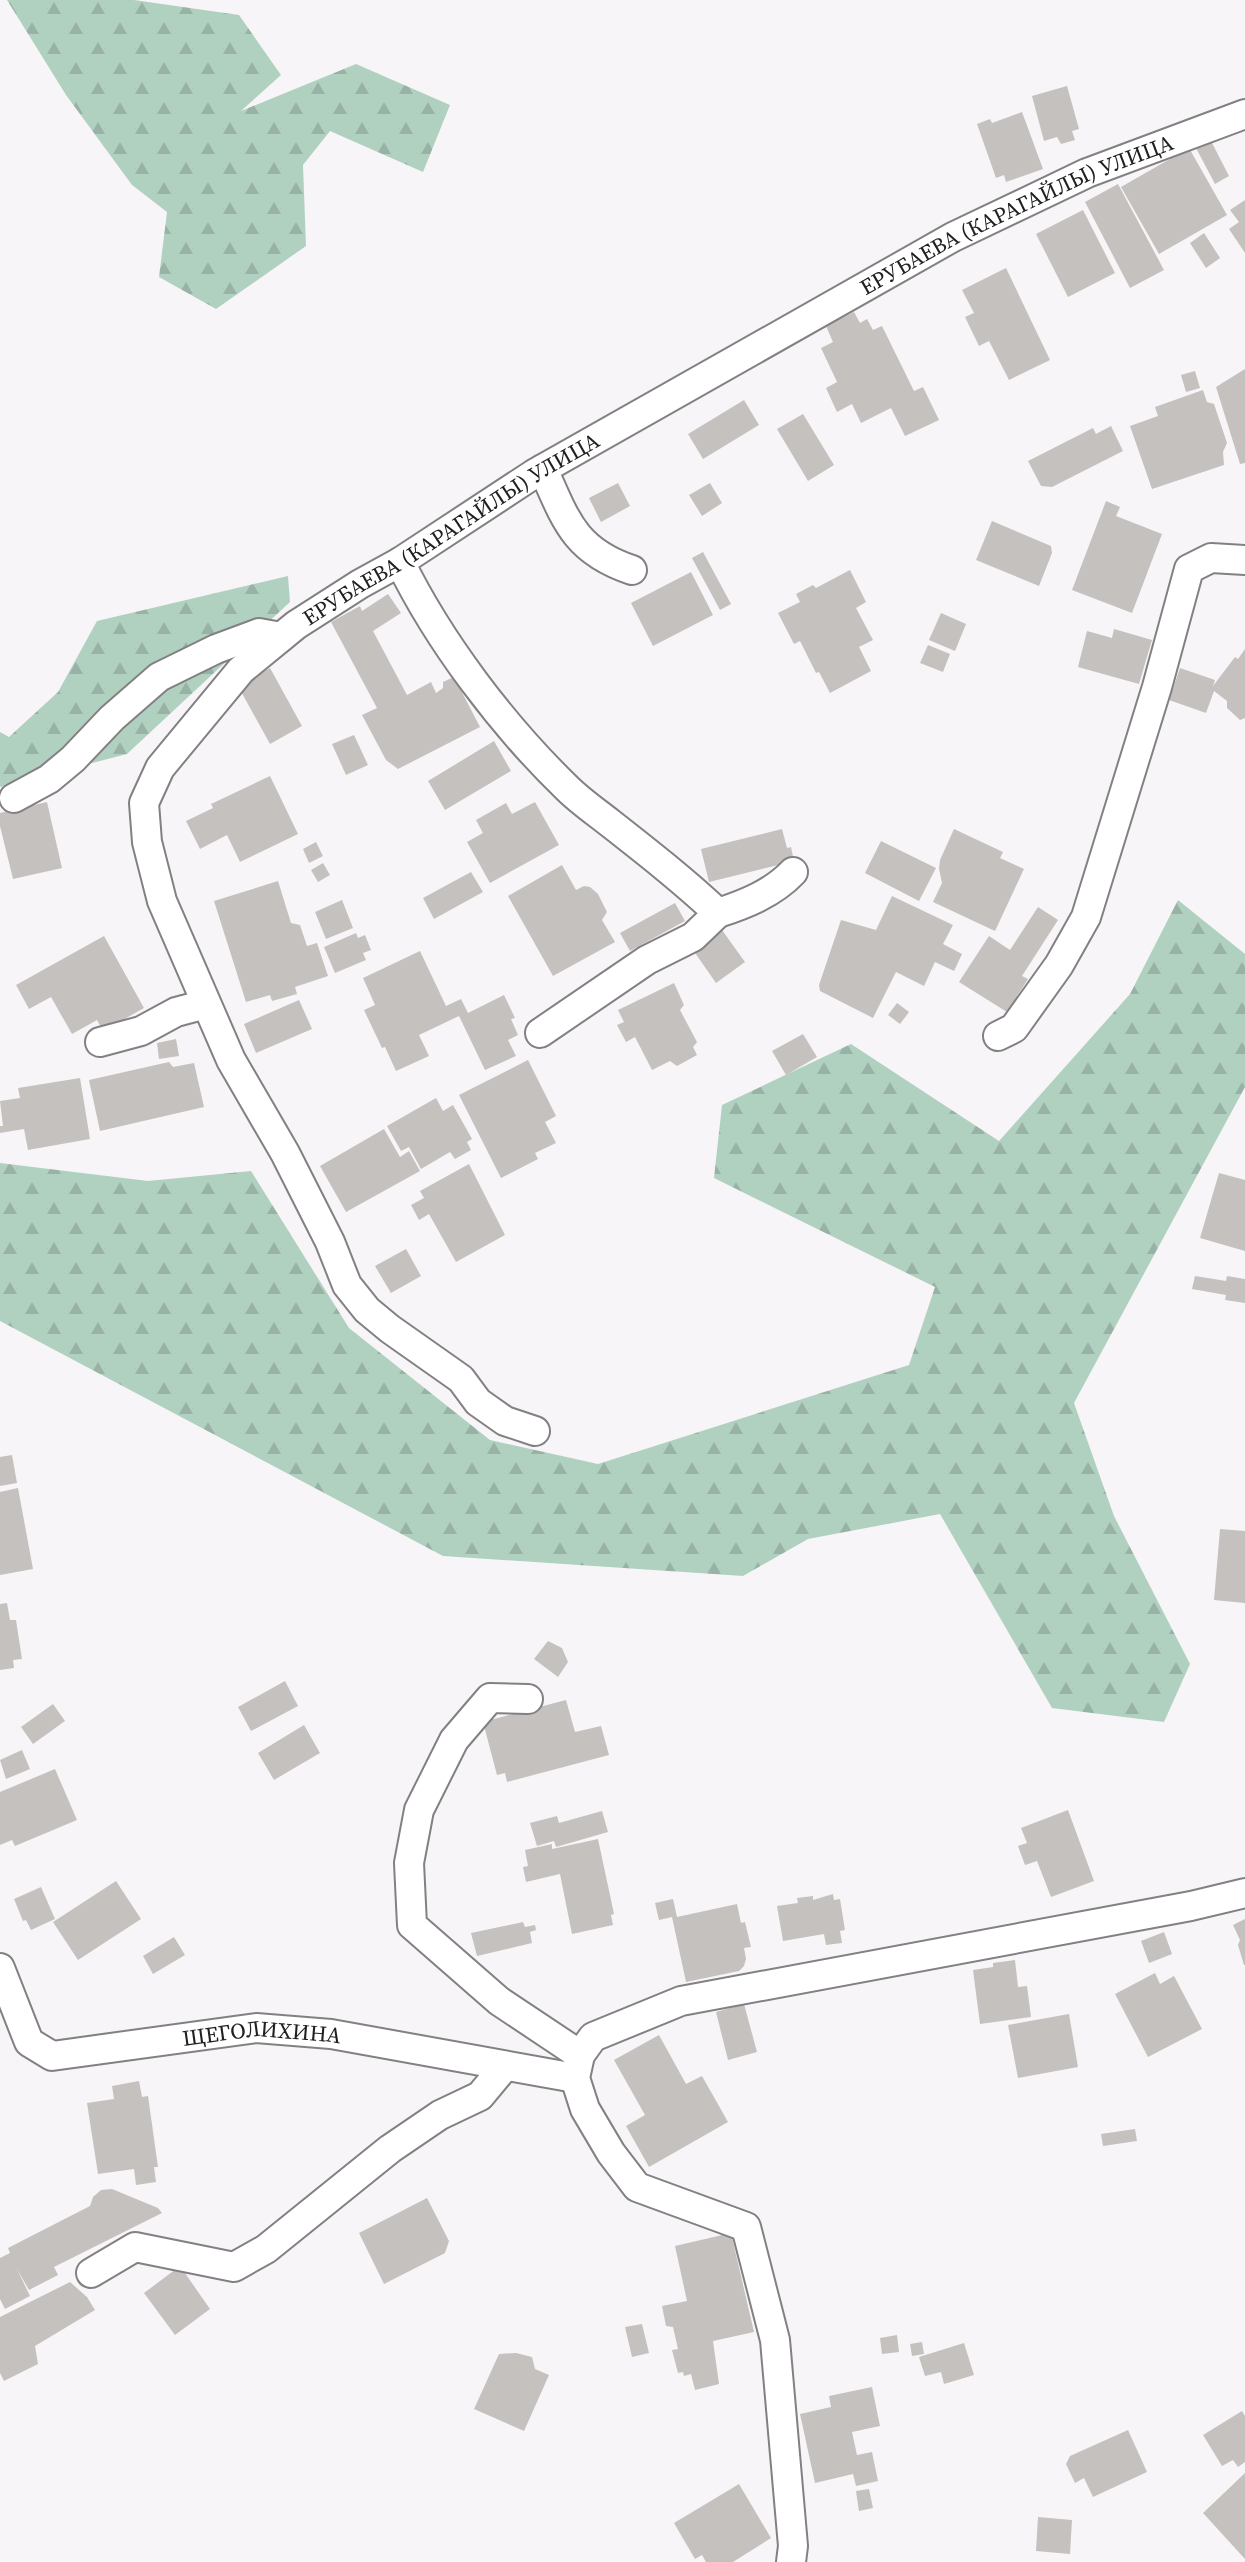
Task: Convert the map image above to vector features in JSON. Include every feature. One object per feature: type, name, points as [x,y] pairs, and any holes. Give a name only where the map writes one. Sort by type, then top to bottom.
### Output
[{"type":"street","name":"ЕРУБАЕВА (КАРАГАЙЛЫ) УЛИЦА","points":[[535,1431],[505,1421],[478,1402],[461,1379],[367,1310],[347,1285],[330,1242],[285,1153],[231,1060],[162,901],[147,842],[144,803],[160,768],[241,670],[281,637],[543,469],[953,237],[1087,173],[1245,114]]},
{"type":"street","points":[[543,469],[581,542],[607,562],[632,570]]},
{"type":"street","points":[[998,1036],[1014,1028],[1059,965],[1086,917],[1157,687],[1189,569],[1211,558],[1245,560]]},
{"type":"street","points":[[400,562],[414,590],[465,667],[516,732],[568,789],[718,913]]},
{"type":"street","points":[[14,798],[49,779],[73,759],[112,718],[159,677],[216,649],[259,633],[281,637]]},
{"type":"street","points":[[540,1033],[647,960],[693,937],[718,913],[744,905],[782,884],[793,872]]},
{"type":"street","points":[[100,1042],[141,1031],[176,1012],[206,1004]]},
{"type":"street","points":[[528,1699],[490,1698],[454,1740],[419,1810],[409,1863],[412,1925],[577,2067]]},
{"type":"street","points":[[791,2562],[793,2546],[775,2340],[746,2227],[637,2187],[611,2153],[585,2109],[577,2067],[593,2037],[681,2001],[1191,1906],[1245,1893]]},
{"type":"street","name":"ЩЕГОЛИХИНА","points":[[0,1968],[29,2042],[52,2056],[256,2028],[331,2034],[505,2066],[577,2067]]},
{"type":"street","points":[[91,2273],[135,2247],[234,2267],[266,2249],[390,2149],[440,2115],[480,2096],[505,2066]]},
{"type":"green space","points":[[7,0],[134,0],[239,15],[281,75],[241,111],[356,64],[450,105],[423,172],[330,131],[303,165],[306,246],[216,309],[159,277],[167,212],[132,185],[66,95]]},
{"type":"green space","points":[[288,576],[290,602],[127,754],[0,787],[0,732],[9,737],[58,692],[97,621]]},
{"type":"green space","points":[[1178,900],[1245,954],[1245,1087],[1074,1403],[1114,1516],[1190,1664],[1164,1722],[1052,1708],[940,1514],[808,1539],[743,1576],[443,1556],[0,1321],[0,1163],[148,1181],[251,1171],[349,1328],[490,1440],[598,1464],[909,1365],[935,1287],[714,1178],[722,1105],[851,1044],[999,1141],[1130,994]]},
{"type":"building","points":[[1067,86],[1079,129],[1072,131],[1075,140],[1061,144],[1057,137],[1044,141],[1032,96]]},
{"type":"building","points":[[1022,112],[1043,169],[1006,182],[1004,175],[996,178],[977,124],[990,119],[992,123]]},
{"type":"building","points":[[1211,141],[1229,176],[1215,184],[1196,148]]},
{"type":"building","points":[[1189,148],[1227,215],[1159,254],[1121,187]]},
{"type":"building","points":[[1118,184],[1164,270],[1130,288],[1085,202]]},
{"type":"building","points":[[1245,200],[1245,253],[1229,229],[1239,222],[1230,210]]},
{"type":"building","points":[[1083,210],[1115,273],[1068,297],[1036,234]]},
{"type":"building","points":[[1204,233],[1220,258],[1206,268],[1190,243]]},
{"type":"building","points":[[1006,268],[1050,360],[1009,380],[989,341],[979,346],[965,317],[974,313],[962,290]]},
{"type":"building","points":[[854,312],[860,323],[867,319],[873,330],[882,326],[914,391],[923,387],[939,420],[905,436],[891,408],[861,423],[852,404],[837,412],[826,388],[837,382],[821,348],[833,342],[826,326]]},
{"type":"building","points":[[1245,369],[1245,463],[1240,464],[1216,387]]},
{"type":"building","points":[[1195,371],[1200,388],[1186,392],[1181,375]]},
{"type":"building","points":[[1203,390],[1207,402],[1214,404],[1227,443],[1223,452],[1224,465],[1152,489],[1130,426],[1158,416],[1155,407]]},
{"type":"building","points":[[744,400],[759,425],[703,459],[688,434]]},
{"type":"building","points":[[803,414],[834,465],[808,481],[777,429]]},
{"type":"building","points":[[1111,426],[1123,451],[1052,487],[1041,486],[1028,461],[1093,428],[1096,434]]},
{"type":"building","points":[[618,483],[630,506],[601,522],[589,498]]},
{"type":"building","points":[[710,483],[722,503],[702,516],[689,495]]},
{"type":"building","points":[[1106,501],[1120,507],[1116,516],[1162,534],[1132,613],[1072,590]]},
{"type":"building","points":[[992,521],[1051,546],[1052,553],[1039,586],[976,560]]},
{"type":"building","points":[[703,552],[731,604],[720,610],[692,558]]},
{"type":"building","points":[[850,570],[866,602],[856,608],[873,640],[859,647],[871,671],[830,693],[800,641],[794,644],[778,613],[800,602],[796,594],[813,585],[816,588]]},
{"type":"building","points":[[691,572],[713,615],[653,646],[631,603]]},
{"type":"building","points":[[388,594],[401,613],[373,631],[407,695],[431,682],[436,693],[443,688],[443,682],[454,677],[480,727],[398,769],[386,760],[362,715],[377,708],[331,622],[360,606],[362,611]]},
{"type":"building","points":[[941,613],[966,624],[955,651],[929,640]]},
{"type":"building","points":[[1114,629],[1152,640],[1139,684],[1078,667],[1087,631],[1112,638]]},
{"type":"building","points":[[928,645],[950,654],[943,672],[920,663]]},
{"type":"building","points":[[1245,649],[1245,718],[1240,720],[1227,708],[1227,701],[1214,691],[1206,713],[1169,700],[1180,668],[1215,680],[1213,686]]},
{"type":"building","points":[[270,668],[302,726],[270,744],[238,686]]},
{"type":"building","points":[[354,735],[368,765],[346,775],[332,744]]},
{"type":"building","points":[[494,741],[511,771],[445,810],[428,781]]},
{"type":"building","points":[[270,776],[298,834],[240,862],[227,835],[200,849],[186,821],[213,808],[211,804]]},
{"type":"building","points":[[47,802],[62,868],[13,879],[0,826],[0,813]]},
{"type":"building","points":[[535,802],[559,845],[490,883],[467,842],[483,833],[476,820],[506,803],[512,814]]},
{"type":"building","points":[[782,829],[794,861],[709,882],[701,849]]},
{"type":"building","points":[[954,829],[1003,852],[1000,858],[1024,869],[995,931],[933,902],[942,883],[940,860]]},
{"type":"building","points":[[881,841],[936,868],[919,901],[865,873]]},
{"type":"building","points":[[316,842],[323,856],[309,863],[303,849]]},
{"type":"building","points":[[323,863],[330,875],[318,882],[311,870]]},
{"type":"building","points":[[562,865],[576,890],[590,887],[598,894],[607,912],[602,920],[615,942],[553,976],[508,896]]},
{"type":"building","points":[[471,872],[483,892],[434,919],[423,898]]},
{"type":"building","points":[[278,881],[291,923],[300,925],[307,946],[317,943],[328,976],[295,987],[297,994],[272,1001],[270,995],[246,1002],[214,901]]},
{"type":"building","points":[[892,896],[953,925],[943,944],[962,954],[954,971],[935,962],[924,986],[896,972],[873,1018],[820,991],[819,985],[841,920],[876,930]]},
{"type":"building","points":[[342,900],[353,928],[326,939],[315,912]]},
{"type":"building","points":[[675,903],[685,921],[630,951],[620,933]]},
{"type":"building","points":[[1038,907],[1058,920],[1022,976],[1028,979],[1007,1012],[959,982],[989,936],[1010,950]]},
{"type":"building","points":[[722,930],[745,962],[716,983],[693,950]]},
{"type":"building","points":[[356,933],[358,938],[365,935],[371,950],[363,953],[366,960],[335,973],[324,947]]},
{"type":"building","points":[[104,936],[144,1008],[103,1031],[97,1020],[72,1034],[51,997],[29,1009],[16,985]]},
{"type":"building","points":[[420,951],[446,1006],[461,999],[468,1013],[504,995],[515,1018],[511,1019],[518,1035],[508,1040],[516,1056],[485,1070],[459,1016],[419,1035],[429,1056],[396,1071],[364,1010],[375,1005],[363,978]]},
{"type":"building","points":[[674,983],[684,1005],[680,1010],[697,1042],[693,1047],[697,1055],[677,1066],[670,1061],[652,1070],[635,1037],[626,1042],[617,1025],[624,1022],[618,1010]]},
{"type":"building","points":[[299,1000],[312,1029],[256,1053],[244,1024]]},
{"type":"building","points":[[897,1003],[909,1012],[900,1024],[888,1015]]},
{"type":"building","points":[[803,1034],[817,1057],[786,1075],[772,1051]]},
{"type":"building","points":[[176,1039],[179,1056],[159,1059],[157,1043]]},
{"type":"building","points":[[528,1060],[556,1116],[545,1122],[556,1143],[535,1153],[538,1159],[501,1178],[459,1095]]},
{"type":"building","points":[[169,1062],[173,1067],[194,1063],[204,1107],[100,1131],[89,1080]]},
{"type":"building","points":[[80,1078],[90,1139],[28,1150],[24,1129],[0,1133],[0,1126],[3,1126],[0,1101],[20,1098],[18,1088]]},
{"type":"building","points":[[436,1098],[443,1111],[453,1105],[472,1139],[467,1142],[471,1150],[455,1159],[450,1152],[421,1169],[409,1147],[401,1151],[387,1126]]},
{"type":"building","points":[[384,1129],[400,1157],[409,1151],[420,1171],[346,1212],[320,1166]]},
{"type":"building","points":[[469,1164],[505,1235],[456,1262],[429,1214],[419,1220],[411,1205],[424,1198],[420,1191]]},
{"type":"building","points":[[1219,1173],[1245,1180],[1245,1251],[1200,1238]]},
{"type":"building","points":[[406,1249],[421,1276],[391,1293],[375,1266]]},
{"type":"building","points":[[1195,1276],[1226,1281],[1227,1276],[1245,1279],[1245,1303],[1225,1300],[1226,1295],[1192,1289]]},
{"type":"building","points":[[12,1455],[17,1483],[0,1486],[0,1457]]},
{"type":"building","points":[[18,1488],[33,1569],[0,1575],[0,1492]]},
{"type":"building","points":[[1220,1529],[1245,1531],[1245,1603],[1214,1600]]},
{"type":"building","points":[[7,1603],[10,1620],[16,1620],[22,1659],[13,1660],[14,1668],[0,1670],[0,1604]]},
{"type":"building","points":[[548,1641],[562,1648],[568,1662],[558,1677],[534,1659]]},
{"type":"building","points":[[285,1681],[298,1706],[251,1731],[238,1707]]},
{"type":"building","points":[[566,1700],[575,1732],[601,1726],[609,1755],[507,1782],[505,1773],[497,1775],[483,1722]]},
{"type":"building","points":[[53,1704],[65,1721],[33,1744],[21,1727]]},
{"type":"building","points":[[304,1725],[320,1753],[274,1780],[258,1753]]},
{"type":"building","points":[[22,1750],[30,1769],[6,1779],[0,1760]]},
{"type":"building","points":[[55,1769],[77,1820],[15,1846],[12,1840],[0,1845],[0,1792]]},
{"type":"building","points":[[1068,1810],[1094,1881],[1051,1897],[1037,1861],[1025,1865],[1018,1846],[1027,1843],[1021,1828]]},
{"type":"building","points":[[602,1811],[608,1832],[556,1847],[554,1841],[537,1846],[530,1823],[557,1816],[559,1823]]},
{"type":"building","points":[[598,1839],[614,1914],[611,1915],[613,1925],[572,1934],[560,1874],[526,1882],[523,1867],[528,1866],[525,1850],[552,1844],[552,1849]]},
{"type":"building","points":[[116,1881],[141,1919],[78,1960],[53,1922]]},
{"type":"building","points":[[41,1887],[55,1919],[31,1930],[26,1920],[23,1921],[14,1899]]},
{"type":"building","points":[[833,1894],[834,1900],[840,1899],[845,1930],[840,1931],[842,1943],[826,1945],[824,1934],[783,1941],[777,1906],[798,1903],[797,1898],[813,1896],[813,1900]]},
{"type":"building","points":[[673,1899],[677,1917],[737,1904],[751,1947],[744,1948],[746,1959],[739,1971],[686,1982],[672,1917],[659,1920],[655,1903]]},
{"type":"building","points":[[1245,1919],[1244,1965],[1238,1945],[1240,1940],[1233,1925]]},
{"type":"building","points":[[523,1922],[525,1927],[535,1925],[536,1930],[530,1932],[532,1943],[477,1956],[471,1933]]},
{"type":"building","points":[[1164,1932],[1172,1954],[1149,1963],[1141,1941]]},
{"type":"building","points":[[174,1937],[185,1955],[153,1974],[143,1956]]},
{"type":"building","points":[[1015,1960],[1018,1987],[1027,1986],[1031,2017],[980,2024],[973,1970]]},
{"type":"building","points":[[1155,1973],[1160,1984],[1174,1976],[1202,2029],[1148,2057],[1115,1994]]},
{"type":"building","points":[[744,2004],[757,2052],[728,2060],[716,2012]]},
{"type":"building","points":[[1069,2014],[1078,2067],[1018,2078],[1008,2025]]},
{"type":"building","points":[[659,2035],[686,2084],[702,2076],[728,2122],[649,2167],[626,2126],[645,2115],[614,2060]]},
{"type":"building","points":[[139,2081],[142,2097],[148,2096],[158,2167],[154,2167],[156,2182],[136,2185],[134,2169],[98,2174],[87,2103],[114,2099],[112,2086]]},
{"type":"building","points":[[1135,2129],[1137,2141],[1103,2146],[1101,2134]]},
{"type":"building","points":[[112,2189],[158,2208],[162,2213],[54,2267],[58,2275],[29,2290],[17,2269],[30,2296],[5,2309],[0,2299],[0,2258],[10,2253],[8,2248],[90,2206],[93,2197],[101,2190]]},
{"type":"building","points":[[427,2198],[449,2241],[445,2253],[384,2284],[359,2233]]},
{"type":"building","points":[[731,2233],[754,2332],[713,2341],[719,2384],[695,2390],[691,2374],[684,2376],[683,2372],[678,2373],[672,2350],[678,2349],[673,2327],[666,2326],[662,2306],[687,2301],[675,2246]]},
{"type":"building","points":[[180,2266],[210,2309],[175,2335],[144,2293]]},
{"type":"building","points":[[70,2282],[87,2297],[95,2310],[35,2346],[38,2364],[4,2381],[0,2373],[0,2317]]},
{"type":"building","points":[[642,2324],[649,2353],[632,2357],[625,2327]]},
{"type":"building","points":[[897,2335],[899,2352],[882,2354],[880,2338]]},
{"type":"building","points":[[922,2342],[924,2354],[912,2356],[910,2344]]},
{"type":"building","points":[[964,2343],[974,2375],[944,2384],[941,2372],[925,2376],[919,2357]]},
{"type":"building","points":[[516,2353],[532,2357],[535,2369],[549,2375],[524,2431],[474,2409],[499,2354]]},
{"type":"building","points":[[872,2387],[880,2426],[852,2432],[857,2455],[872,2452],[878,2481],[856,2486],[853,2474],[815,2483],[800,2414],[831,2407],[829,2396]]},
{"type":"building","points":[[1242,2411],[1245,2416],[1245,2462],[1238,2467],[1233,2460],[1222,2466],[1203,2435]]},
{"type":"building","points":[[1128,2430],[1147,2472],[1093,2497],[1084,2478],[1075,2483],[1066,2464],[1070,2456]]},
{"type":"building","points":[[1245,2473],[1245,2559],[1203,2513]]},
{"type":"building","points":[[739,2484],[771,2538],[733,2562],[706,2562],[702,2555],[695,2559],[674,2523]]},
{"type":"building","points":[[869,2489],[873,2508],[859,2511],[856,2491]]},
{"type":"building","points":[[1038,2517],[1072,2520],[1070,2554],[1036,2551]]}]
